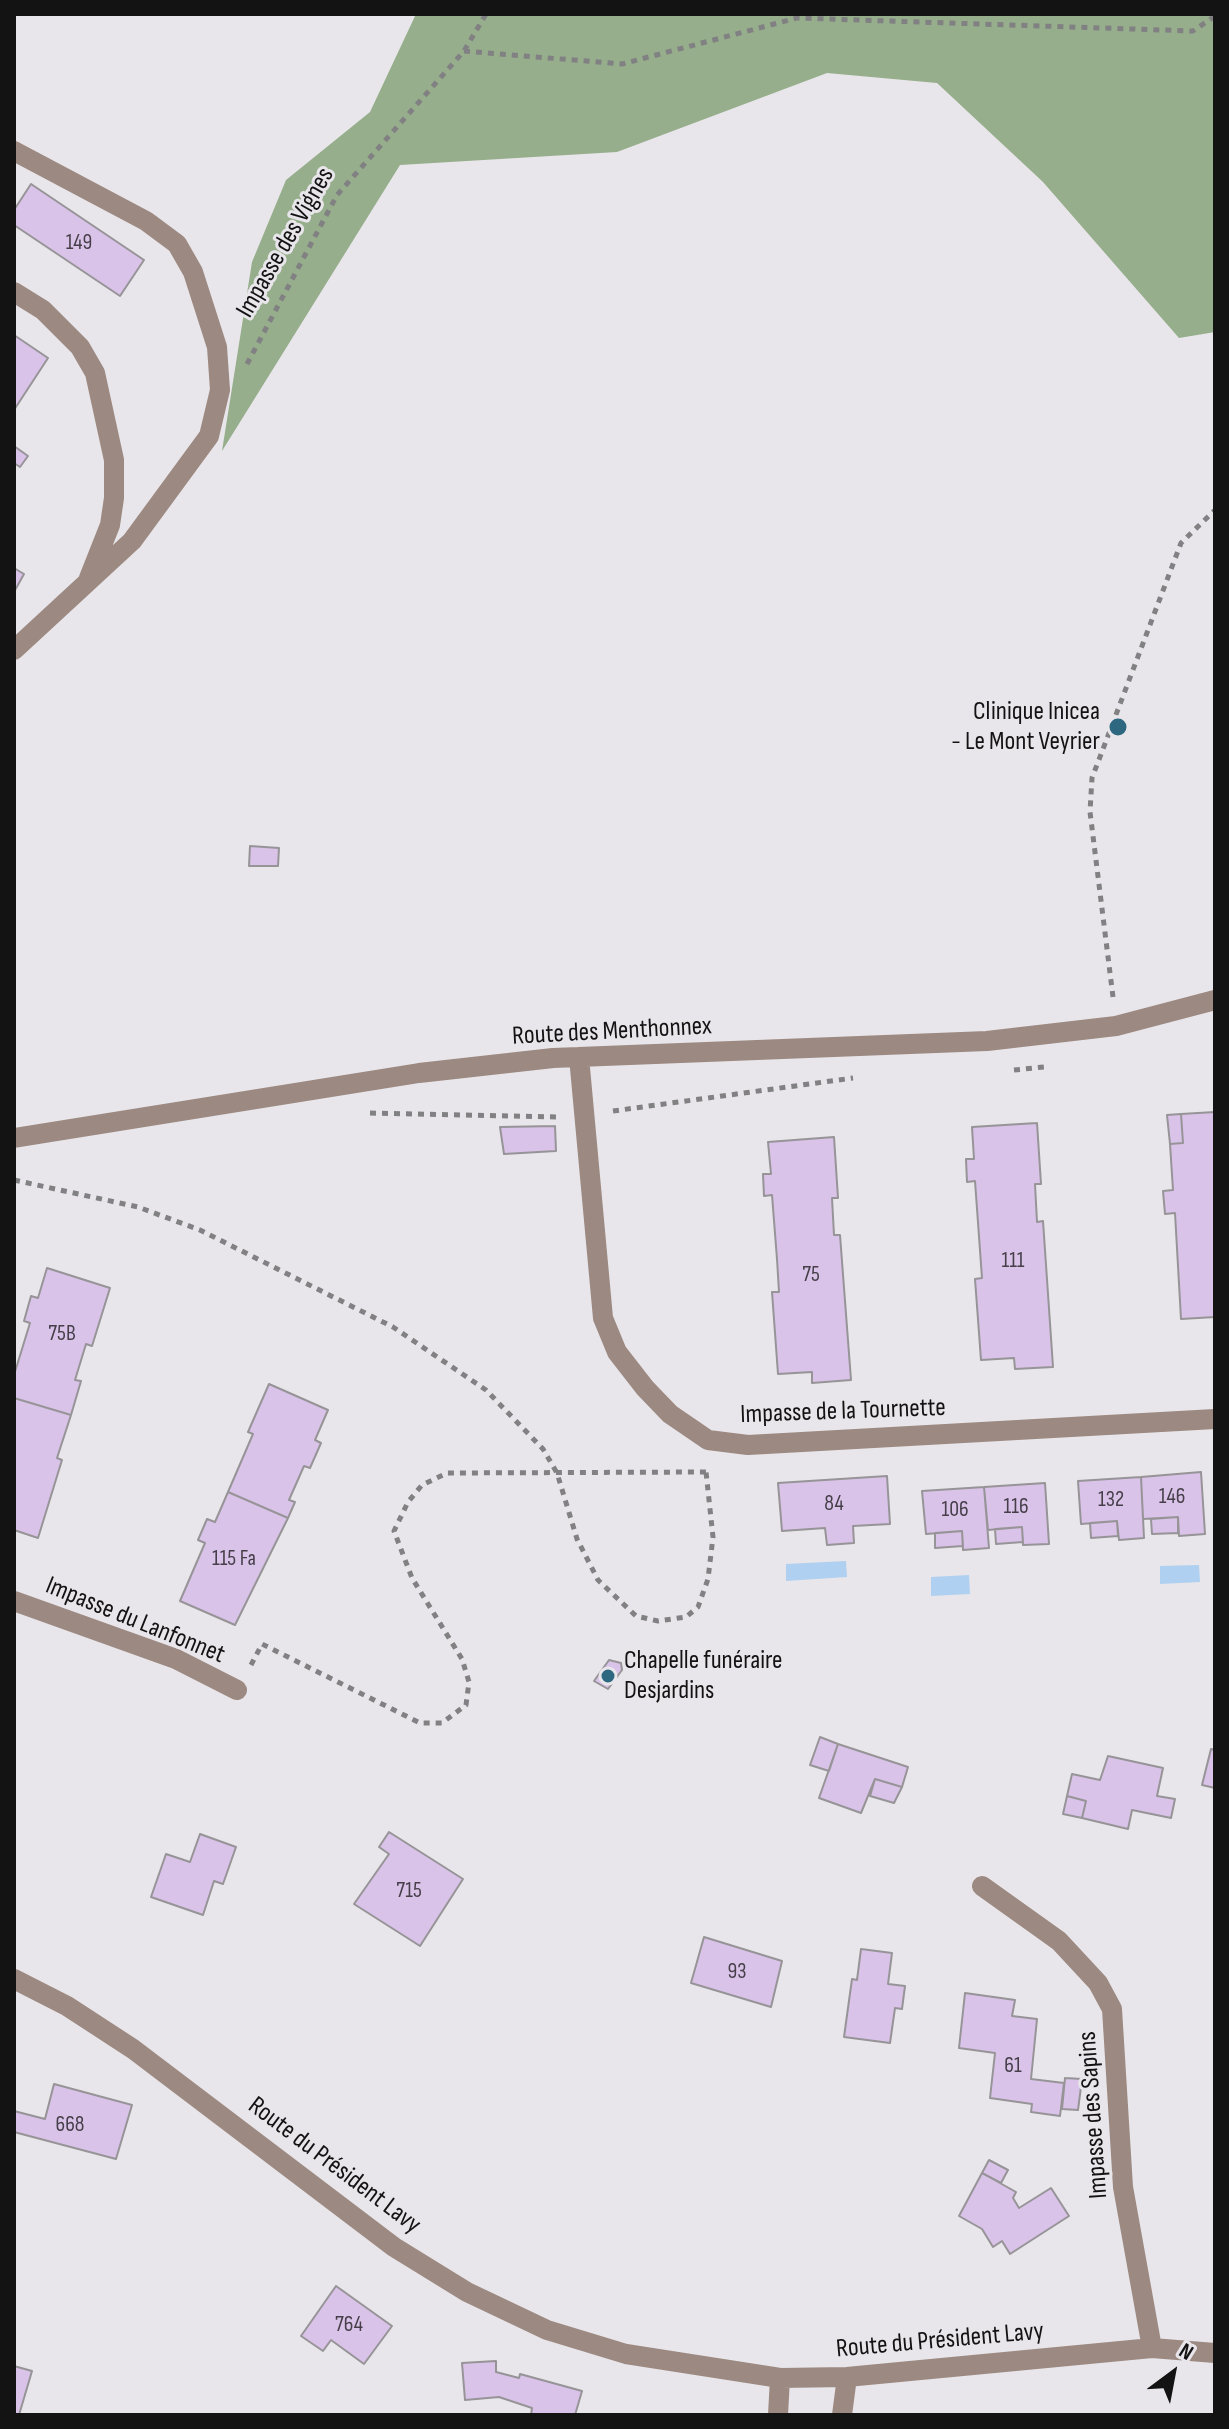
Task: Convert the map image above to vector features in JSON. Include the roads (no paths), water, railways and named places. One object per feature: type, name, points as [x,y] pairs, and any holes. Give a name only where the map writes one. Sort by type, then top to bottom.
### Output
[{"type":"street","name":"Impasse des Vignes","points":[[14,151],[146,221],[177,244],[193,272],[217,347],[220,390],[209,436],[132,541],[14,650]]},
{"type":"street","name":"Impasse des Vignes","points":[[14,292],[43,310],[80,347],[95,373],[114,460],[114,498],[110,525],[88,582]]},
{"type":"street","name":"Route des Menthonnex","points":[[14,1138],[419,1073],[579,1057],[987,1041],[1116,1026],[1215,1000]]},
{"type":"street","name":"Impasse de la Tournette","points":[[579,1057],[603,1318],[617,1352],[645,1388],[670,1414],[708,1440],[748,1445],[1215,1419]]},
{"type":"street","name":"Impasse du Lanfonnet","points":[[14,1601],[176,1659],[237,1690]]},
{"type":"street","name":"Impasse des Sapins","points":[[982,1886],[1059,1941],[1098,1983],[1112,2009],[1123,2187],[1152,2348]]},
{"type":"street","name":"Route du Président Lavy","points":[[14,1979],[67,2006],[133,2049],[242,2129],[337,2207],[467,2292],[547,2330],[626,2354],[780,2378],[847,2377],[1152,2348],[1215,2353]]},
{"type":"street","points":[[842,2415],[847,2377]]},
{"type":"street","points":[[778,2415],[780,2378]]},
{"type":"water","points":[[846,1561],[847,1577],[786,1581],[786,1564]]},
{"type":"water","points":[[1199,1565],[1200,1582],[1160,1584],[1160,1566]]},
{"type":"water","points":[[969,1575],[970,1594],[931,1596],[931,1577]]},
{"type":"place","name":"Clinique Inicea - Le Mont Veyrier","points":[[1118,727]]},
{"type":"place","name":"Chapelle funéraire Desjardins","points":[[608,1676]]}]
